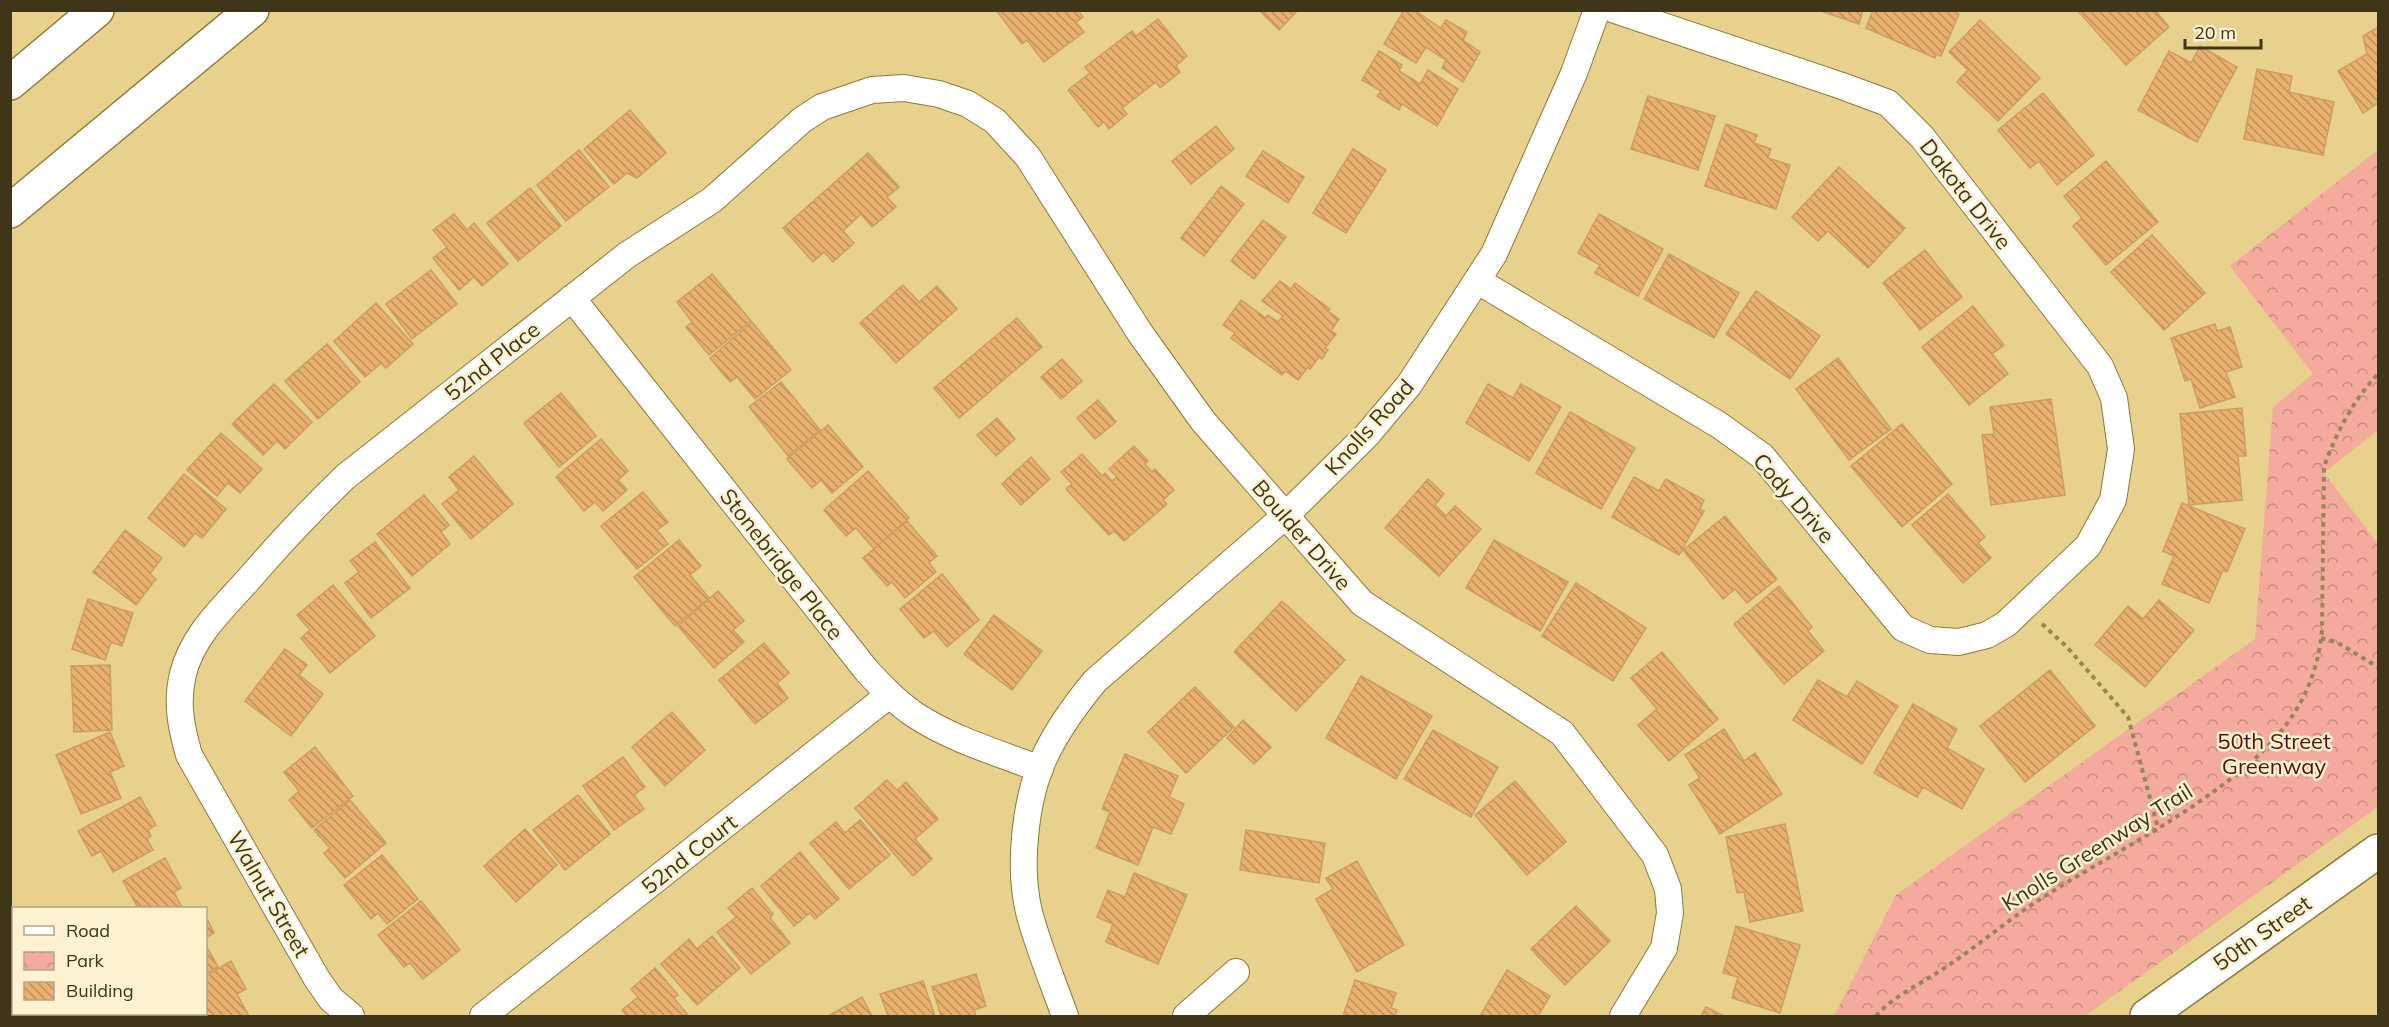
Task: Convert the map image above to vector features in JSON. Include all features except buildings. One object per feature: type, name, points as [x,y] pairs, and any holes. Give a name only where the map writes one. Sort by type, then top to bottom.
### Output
[{"type":"main road","points":[[10,82],[97,10]]},
{"type":"main road","points":[[10,211],[252,10]]},
{"type":"main road","name":"50th Street","points":[[2146,1017],[2379,851]]},
{"type":"street","name":"Knolls Road","points":[[1065,1017],[1029,911],[1026,882],[1026,830],[1045,755],[1071,710],[1095,681],[1286,516],[1367,435],[1409,385],[1494,254],[1574,73],[1597,10]]},
{"type":"street","name":"Dakota Drive","points":[[1615,10],[1887,103],[1922,137],[2100,366],[2114,398],[2121,449],[2112,500],[2088,546],[2015,616]]},
{"type":"street","name":"52nd Place","points":[[195,765],[181,728],[179,700],[183,673],[193,648],[209,624],[303,517],[345,477],[627,255],[712,200],[802,120],[822,107],[872,90],[904,88],[939,94]]},
{"type":"street","name":"Boulder Drive","points":[[939,94],[968,104],[995,121],[1028,157],[1140,333],[1203,421],[1362,603],[1562,733],[1655,855],[1668,888],[1670,913],[1664,948],[1623,1017]]},
{"type":"street","name":"Cody Drive","points":[[1478,281],[1719,425],[1762,456],[1903,628],[1930,640],[1959,642],[1987,635],[2015,616]]},
{"type":"street","name":"Stonebridge Place","points":[[572,298],[867,671],[889,695],[916,716],[958,738],[1040,769]]},
{"type":"street","name":"52nd Court","points":[[486,1014],[889,695]]},
{"type":"street","name":"Walnut Street","points":[[195,765],[317,979],[331,999],[351,1017]]},
{"type":"street","points":[[1186,1017],[1236,972]]},
{"type":"path","name":"Knolls Greenway Trail","points":[[1876,1017],[1900,996],[1947,966],[2042,898],[2158,828],[2240,774],[2262,755],[2284,730],[2306,693],[2319,652],[2324,467],[2331,446],[2345,420],[2379,374]]},
{"type":"path","points":[[2015,616],[2067,647],[2128,717],[2158,828]]},
{"type":"path","points":[[2321,638],[2338,644],[2379,666]]},
{"type":"green space","name":"50th Street Greenway","points":[[2378,150],[2378,430],[2324,473],[2378,544],[2378,807],[2085,1016],[1834,1016],[1896,895],[2255,639],[2273,407],[2313,374],[2230,266]]}]
